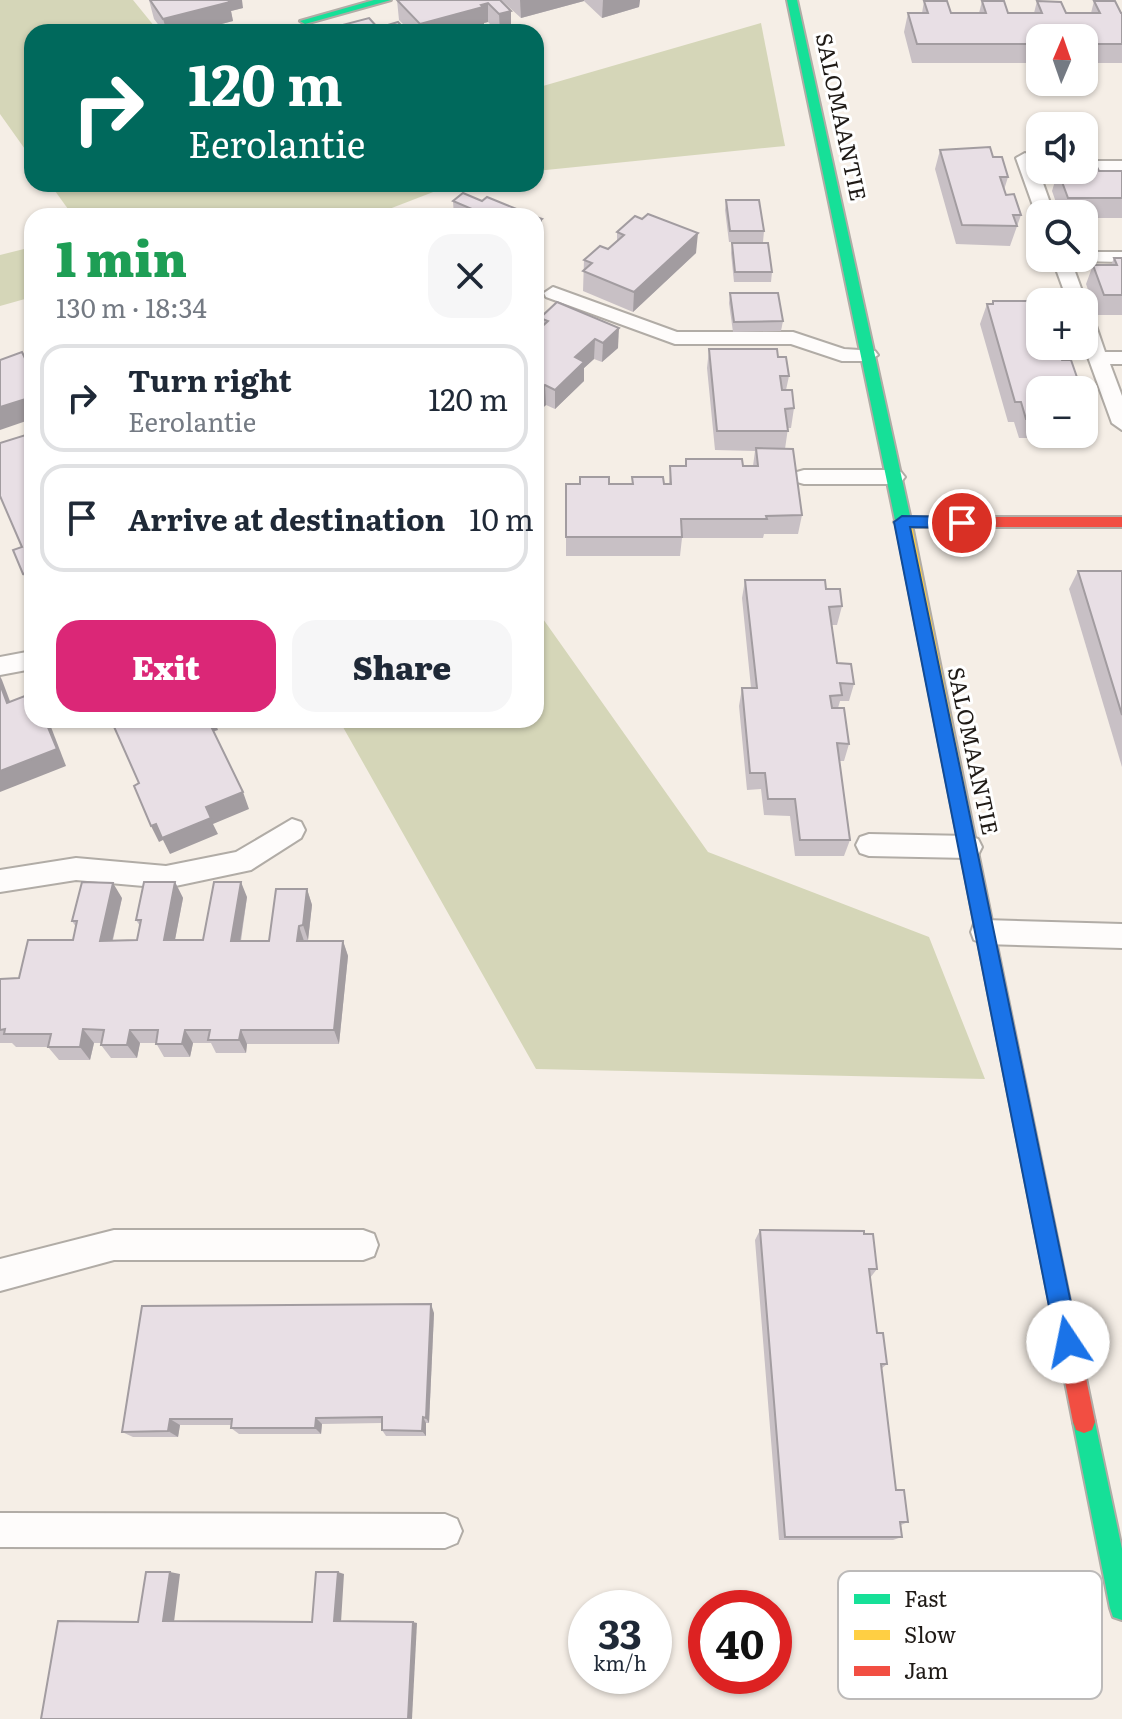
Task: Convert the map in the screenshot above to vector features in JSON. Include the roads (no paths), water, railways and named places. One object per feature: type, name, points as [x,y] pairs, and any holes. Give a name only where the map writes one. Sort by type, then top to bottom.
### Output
[{"type":"street","points":[[305,21],[386,0]]},
{"type":"street","name":"SALOMAANTIE","points":[[792,0],[894,477],[1122,1608]]},
{"type":"street","points":[[902,522],[1122,522]]},
{"type":"lane","points":[[1098,166],[1122,166]]},
{"type":"lane","points":[[1098,257],[1122,257]]},
{"type":"lane","points":[[553,293],[675,338],[793,338],[842,355],[868,355]]},
{"type":"lane","points":[[1122,358],[1098,358],[1122,423]]},
{"type":"lane","points":[[804,477],[894,477]]},
{"type":"lane","points":[[0,666],[24,662]]},
{"type":"lane","points":[[0,881],[76,869],[166,877],[242,862],[292,830]]},
{"type":"lane","points":[[869,845],[969,847]]},
{"type":"lane","points":[[984,932],[1122,936]]},
{"type":"lane","points":[[0,1275],[114,1245],[363,1245]]},
{"type":"lane","points":[[0,1530],[445,1531]]}]
